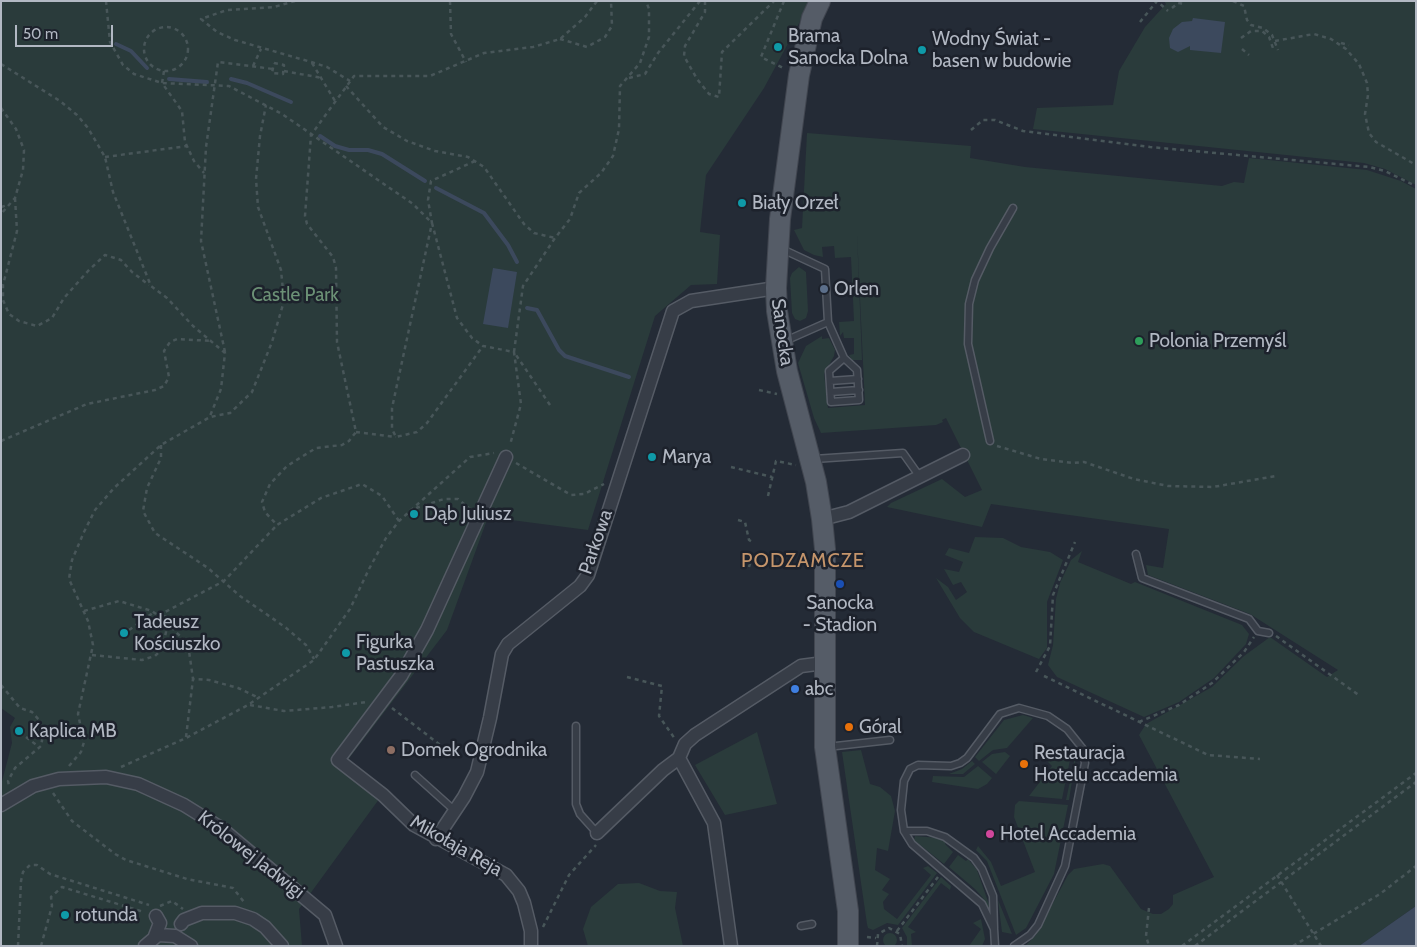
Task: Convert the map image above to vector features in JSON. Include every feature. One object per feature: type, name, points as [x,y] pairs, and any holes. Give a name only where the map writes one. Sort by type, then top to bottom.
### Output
[{"type":"main road","name":"Sanocka","points":[[820,1],[812,18],[799,75],[777,247],[776,288],[782,342],[810,459],[822,519],[825,550],[825,747],[851,934]]},
{"type":"street","name":"Parkowa","points":[[436,839],[464,797],[481,759],[502,654],[508,644],[585,580],[673,311],[691,301],[776,288]]},
{"type":"street","points":[[822,519],[850,512],[963,455]]},
{"type":"street","points":[[383,701],[401,676],[427,630],[506,457]]},
{"type":"street","points":[[598,837],[662,770],[679,758],[685,744],[695,736],[790,672],[801,666],[824,663]]},
{"type":"street","name":"Mikołaja Reja","points":[[383,701],[338,760],[383,795],[414,826],[506,875],[519,891],[537,930],[531,946]]},
{"type":"street","points":[[679,758],[714,823],[731,946]]},
{"type":"street","name":"Królowej Jadwigi","points":[[6,801],[53,780],[88,777],[122,780],[158,792],[208,819],[320,910],[328,920],[336,946]]},
{"type":"street","points":[[153,911],[160,923],[155,936]]},
{"type":"street","points":[[145,946],[155,936],[213,912],[235,913],[253,919],[265,927],[282,946]]},
{"type":"street","points":[[178,927],[184,940],[191,946]]},
{"type":"lane","points":[[990,442],[968,344],[969,304],[976,280],[990,248],[1013,208]]},
{"type":"lane","points":[[777,247],[825,270],[828,322],[844,358],[857,370],[859,400],[831,402],[829,371],[844,358]]},
{"type":"lane","points":[[782,342],[828,322]]},
{"type":"lane","points":[[830,381],[858,379]]},
{"type":"lane","points":[[831,392],[858,390]]},
{"type":"lane","points":[[810,459],[902,453],[920,477]]},
{"type":"lane","points":[[1136,554],[1142,578],[1249,619],[1258,631],[1269,633]]},
{"type":"lane","points":[[994,929],[982,904],[912,844],[904,831],[901,810],[904,781],[910,769],[918,764],[951,766],[960,763],[967,758],[1000,714],[1019,708],[1048,716],[1076,737],[1083,749],[1085,764],[1065,866],[1038,925],[1030,935],[1014,946]]},
{"type":"lane","points":[[576,726],[576,804],[580,814],[598,837]]},
{"type":"lane","points":[[825,747],[890,740]]},
{"type":"lane","points":[[415,775],[454,810]]},
{"type":"lane","points":[[904,831],[927,831],[945,837],[974,858],[982,869],[992,896],[995,912],[995,946]]},
{"type":"lane","points":[[801,926],[812,924]]},
{"type":"path","points":[[106,1],[110,42],[115,54],[123,65],[134,74],[162,83],[229,86],[266,105],[413,204],[432,223]]},
{"type":"path","points":[[295,1],[274,7],[227,10],[201,18],[217,32],[261,49],[327,67],[350,81]]},
{"type":"path","points":[[450,1],[451,34],[466,62]]},
{"type":"path","points":[[277,525],[265,512],[262,502],[264,494],[277,475],[316,448],[342,444],[349,441],[356,432],[337,342],[336,268],[332,257],[308,224],[305,216],[311,136],[354,76],[430,76],[484,53],[533,47],[560,39],[585,17],[597,1]]},
{"type":"path","points":[[560,39],[587,47],[605,38],[612,26],[611,1]]},
{"type":"path","points":[[506,457],[521,404],[514,352],[523,286],[570,219],[579,193],[601,173],[613,156],[619,129],[620,86],[640,63],[649,37],[649,9],[646,1]]},
{"type":"path","points":[[627,78],[645,74],[652,66],[658,53],[700,1]]},
{"type":"path","points":[[706,1],[705,12],[685,46],[684,56],[709,94],[719,98],[722,52],[774,1]]},
{"type":"path","points":[[784,1],[761,58],[791,71]]},
{"type":"path","points":[[1140,22],[1157,1],[1168,10]]},
{"type":"path","points":[[1233,1],[1244,6],[1249,23],[1267,30],[1275,41],[1276,50],[1269,37],[1262,31],[1251,31],[1241,38]]},
{"type":"path","points":[[1172,8],[1178,3],[1186,4]]},
{"type":"path","points":[[167,27],[180,31],[185,37],[188,50],[187,57],[178,68],[164,71],[150,64],[144,50],[148,36],[160,28],[167,27]]},
{"type":"path","points":[[1275,41],[1314,34],[1349,45]]},
{"type":"path","points":[[1338,43],[1354,56],[1364,72],[1368,95],[1365,114],[1369,133],[1376,142],[1416,165]]},
{"type":"path","points":[[253,66],[261,49]]},
{"type":"path","points":[[1242,49],[1249,55]]},
{"type":"path","points":[[210,417],[221,388],[225,354],[201,241],[204,173],[218,62],[273,69]]},
{"type":"path","points":[[311,62],[336,101]]},
{"type":"path","points":[[274,63],[284,65],[282,74],[272,73],[273,69],[274,63]]},
{"type":"path","points":[[1,64],[77,114],[88,128],[105,157],[113,192],[151,286]]},
{"type":"path","points":[[164,71],[162,83],[182,112],[187,146],[194,161],[204,173]]},
{"type":"path","points":[[283,71],[322,78]]},
{"type":"path","points":[[346,86],[384,126],[407,141],[435,151],[468,157],[484,167],[524,224],[534,233],[555,238]]},
{"type":"path","points":[[253,919],[242,897],[233,888],[186,879],[126,860],[109,850],[72,821],[53,780],[81,752],[84,742],[83,730],[78,714],[93,645],[84,611],[76,598],[69,579],[72,560],[95,510],[114,488],[161,445],[210,417],[230,413],[252,392],[272,342],[284,301],[281,270],[258,207],[256,179],[260,136],[266,105]]},
{"type":"path","points":[[1,108],[16,128],[24,150],[22,170],[15,198],[17,230],[3,285],[3,300],[9,314],[19,321],[37,326],[52,318],[64,298],[88,271],[105,256],[121,260],[132,272],[151,286],[225,354]]},
{"type":"path","points":[[971,130],[983,120],[995,120],[1023,131],[1131,145],[1369,167],[1385,171],[1416,186]]},
{"type":"path","points":[[105,157],[187,146]]},
{"type":"path","points":[[475,161],[431,181],[428,200],[456,318],[472,338],[483,346],[514,352],[550,405]]},
{"type":"path","points":[[1,214],[15,198]]},
{"type":"path","points":[[1,207],[10,204]]},
{"type":"path","points":[[396,437],[392,429],[392,408],[432,223]]},
{"type":"path","points":[[1,441],[87,404],[155,390],[164,386],[169,377],[164,351],[170,342],[176,340],[212,341]]},
{"type":"path","points":[[356,432],[396,437],[417,432],[428,423],[483,346]]},
{"type":"path","points":[[759,390],[784,395]]},
{"type":"path","points":[[990,442],[1017,453],[1073,463],[1084,462],[1134,479],[1168,486],[1213,487],[1276,476]]},
{"type":"path","points":[[161,445],[161,458],[148,488],[143,511],[155,532],[208,568],[306,645],[314,660]]},
{"type":"path","points":[[137,760],[186,738],[248,705],[314,660],[350,608],[386,538],[399,521],[470,457],[500,453],[571,495],[584,494],[605,483],[617,480]]},
{"type":"path","points":[[768,496],[776,461],[790,464]]},
{"type":"path","points":[[731,468],[772,476]]},
{"type":"path","points":[[92,655],[142,660],[155,656],[162,649],[166,632],[165,612],[224,581],[277,525],[321,498],[362,484],[382,496],[399,521]]},
{"type":"path","points":[[414,509],[444,499],[458,499],[466,504],[478,519]]},
{"type":"path","points":[[738,520],[745,522],[749,540],[754,543]]},
{"type":"path","points":[[1036,672],[1050,646],[1053,595],[1075,542]]},
{"type":"path","points":[[749,567],[752,557]]},
{"type":"path","points":[[84,611],[118,601],[135,604],[154,612],[183,639],[189,651],[193,679],[186,738]]},
{"type":"path","points":[[129,630],[154,612]]},
{"type":"path","points":[[1139,722],[1179,705],[1212,683],[1244,652],[1258,631]]},
{"type":"path","points":[[1269,633],[1360,696]]},
{"type":"path","points":[[1044,676],[1208,755],[1260,759]]},
{"type":"path","points":[[628,677],[662,686],[659,716],[676,741]]},
{"type":"path","points":[[193,679],[209,680],[238,688],[258,698]]},
{"type":"path","points":[[1,685],[20,708],[32,712],[39,720],[43,735],[39,748],[15,768],[8,781],[6,801]]},
{"type":"path","points":[[248,705],[284,711],[383,701],[452,754]]},
{"type":"path","points":[[26,736],[39,748]]},
{"type":"path","points":[[1182,946],[1416,773]]},
{"type":"path","points":[[1195,946],[1416,782]]},
{"type":"path","points":[[537,930],[569,875],[598,837]]},
{"type":"path","points":[[18,946],[21,881],[23,872],[30,865],[37,865],[50,874],[153,911]]},
{"type":"path","points":[[1293,946],[1380,894],[1416,866]]},
{"type":"path","points":[[897,931],[944,870]]},
{"type":"path","points":[[1277,875],[1321,946]]},
{"type":"path","points":[[41,946],[52,906],[51,897],[62,887],[153,911],[169,901],[180,905]]},
{"type":"path","points":[[1149,908],[1146,936],[1149,946]]},
{"type":"path","points":[[876,938],[885,929],[897,931],[902,938],[902,946]]},
{"type":"path","points":[[851,934],[876,938]]},
{"type":"path","points":[[876,938],[877,946]]},
{"type":"green space","name":"Castle Park","points":[[1,1],[811,1],[764,88],[706,175],[700,232],[720,235],[717,284],[691,285],[655,316],[588,530],[488,517],[447,630],[347,761],[385,791],[299,909],[302,946],[1,946],[1,785],[12,743],[10,727],[15,718],[1,708]]},
{"type":"green space","points":[[1164,1],[1416,1],[1416,185],[1385,169],[1364,163],[1033,129],[1037,108],[1113,105],[1119,71],[1145,27],[1166,4]]},
{"type":"green space","points":[[807,133],[971,146],[970,158],[1025,167],[1222,186],[1234,182],[1244,183],[1249,158],[1367,170],[1401,181],[1416,189],[1416,906],[1359,946],[1025,946],[1036,935],[1068,875],[1074,869],[1103,864],[1110,866],[1141,909],[1153,914],[1161,914],[1169,909],[1173,904],[1173,895],[1214,877],[1139,735],[1146,724],[1212,687],[1244,656],[1270,637],[1327,677],[1338,670],[1250,614],[1148,575],[1146,565],[1163,568],[1169,529],[991,504],[982,527],[887,507],[891,503],[942,479],[965,497],[982,490],[946,418],[942,420],[943,422],[936,425],[821,433],[814,418],[798,363],[806,346],[822,336],[822,339],[829,338],[835,350],[834,356],[824,374],[828,408],[865,405],[857,233],[862,360],[852,360],[849,355],[854,354],[854,338],[844,338],[843,332],[840,336],[839,322],[854,321],[851,257],[835,258],[834,246],[822,247],[823,257],[814,255],[804,250],[794,230],[802,228]]},
{"type":"green space","points":[[799,267],[806,272],[808,311],[806,318],[800,321],[795,319],[792,313],[790,278],[792,273]]},
{"type":"green space","points":[[975,537],[1003,538],[1021,547],[1050,552],[1063,560],[1047,602],[1047,648],[1039,659],[974,632],[960,618],[936,578],[948,587],[956,600],[967,592],[961,582],[953,585],[944,569],[959,572],[963,562],[945,555],[949,548],[969,553]]},
{"type":"green space","points":[[1082,551],[1078,562],[1131,584],[1135,582],[1242,625],[1249,634],[1246,644],[1214,678],[1179,702],[1144,717],[1057,677],[1048,665],[1053,645],[1056,599],[1060,583],[1071,560]]},
{"type":"green space","points":[[1023,715],[1033,718],[1007,748],[993,750],[979,761],[975,757],[1004,720]]},
{"type":"green space","points":[[757,732],[777,804],[725,815],[695,765]]},
{"type":"green space","points":[[1062,747],[1071,755],[1062,799],[1029,796],[1052,766],[1048,762],[1052,757],[1054,758]]},
{"type":"green space","points":[[861,750],[870,784],[880,787],[891,796],[895,811],[888,851],[877,848],[875,870],[890,879],[882,890],[889,894],[883,902],[884,909],[897,919],[931,875],[923,868],[928,866],[937,873],[898,925],[887,923],[873,930],[868,928],[867,924],[842,752]]},
{"type":"green space","points":[[1005,752],[1010,756],[996,774],[982,762],[992,754]]},
{"type":"green space","points":[[1076,756],[1069,800],[1066,800],[1074,762]]},
{"type":"green space","points":[[972,761],[975,764],[963,774],[949,774],[962,769]]},
{"type":"green space","points":[[978,766],[992,778],[987,784],[978,789],[932,782],[933,776],[964,777]]},
{"type":"green space","points":[[1019,801],[1068,805],[1054,874],[1026,928],[1016,935],[987,861],[976,850],[978,846],[991,862],[1001,886],[1035,872],[1014,817],[1015,805]]},
{"type":"green space","points":[[915,836],[939,838],[946,842],[945,844],[953,852],[944,864],[914,840]]},
{"type":"green space","points":[[958,855],[966,861],[968,859],[977,870],[992,913],[990,914],[983,898],[975,889],[949,867]]},
{"type":"green space","points":[[941,877],[951,886],[950,890],[941,883],[908,927],[916,932],[911,934],[912,946],[907,946],[907,937],[902,928]]},
{"type":"green space","points":[[639,883],[660,891],[677,892],[675,908],[683,946],[588,946],[583,929],[591,907],[618,884]]},
{"type":"green space","points":[[998,900],[1012,934],[1002,932]]},
{"type":"green space","points":[[981,919],[985,939],[982,946],[969,946],[981,929],[973,923]]},
{"type":"green space","points":[[887,933],[893,933],[897,940],[893,947],[887,947],[883,943],[883,937]]},
{"type":"water","points":[[1193,18],[1225,22],[1221,53],[1190,50],[1190,46],[1178,52],[1170,48],[1169,38],[1173,29],[1182,22],[1192,21]]},
{"type":"water","points":[[493,268],[517,272],[508,328],[483,324]]},
{"type":"water","points":[[1416,906],[1416,946],[1359,946]]},
{"type":"waterway","points":[[116,44],[131,51],[147,68]]},
{"type":"waterway","points":[[169,79],[207,82]]},
{"type":"waterway","points":[[231,79],[247,83],[291,102]]},
{"type":"waterway","points":[[320,136],[335,146],[349,150],[368,150],[382,154],[425,181]]},
{"type":"waterway","points":[[436,188],[484,213],[508,245],[517,262]]},
{"type":"waterway","points":[[527,308],[537,310],[559,350],[565,356],[629,377]]},
{"type":"place","name":"Brama Sanocka Dolna","points":[[778,47]]},
{"type":"place","name":"Wodny Świat - basen w budowie","points":[[922,50]]},
{"type":"place","name":"Biały Orzeł","points":[[742,203]]},
{"type":"place","name":"Orlen","points":[[824,289]]},
{"type":"place","name":"Polonia Przemyśl","points":[[1139,341]]},
{"type":"place","name":"Marya","points":[[652,457]]},
{"type":"place","name":"Dąb Juliusz","points":[[414,514]]},
{"type":"place","name":"Sanocka - Stadion","points":[[840,584]]},
{"type":"place","name":"Tadeusz Kościuszko","points":[[124,633]]},
{"type":"place","name":"Figurka Pastuszka","points":[[346,653]]},
{"type":"place","name":"abc","points":[[795,689]]},
{"type":"place","name":"Góral","points":[[849,727]]},
{"type":"place","name":"Kaplica MB","points":[[19,731]]},
{"type":"place","name":"Domek Ogrodnika","points":[[391,750]]},
{"type":"place","name":"Restauracja Hotelu accademia","points":[[1024,764]]},
{"type":"place","name":"Hotel Accademia","points":[[990,834]]},
{"type":"place","name":"rotunda","points":[[65,915]]},
{"type":"district","name":"PODZAMCZE","points":[[803,561]]}]
